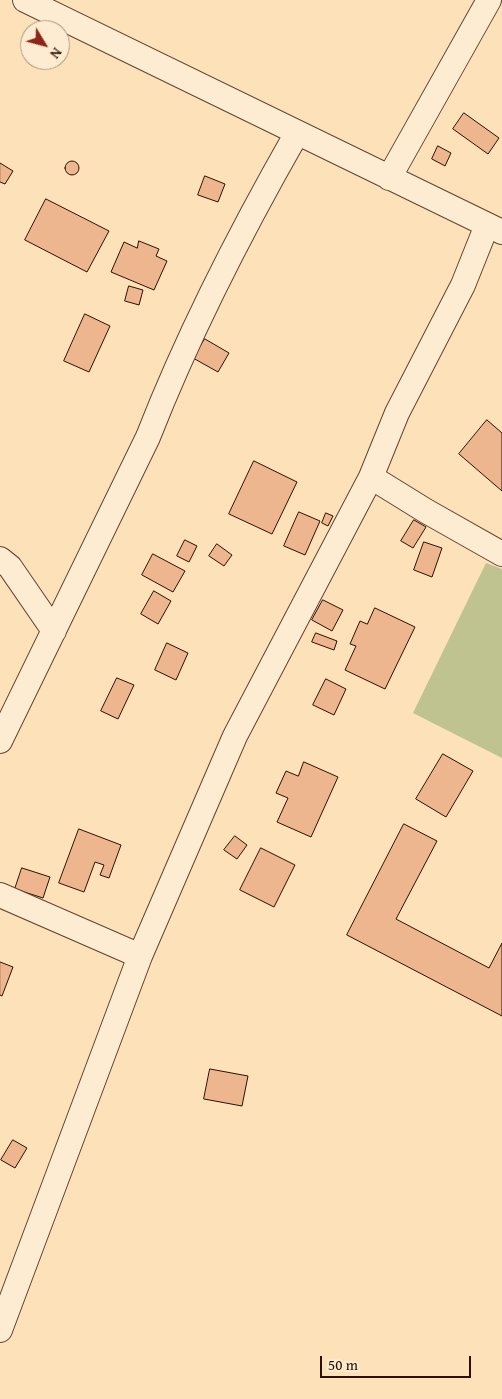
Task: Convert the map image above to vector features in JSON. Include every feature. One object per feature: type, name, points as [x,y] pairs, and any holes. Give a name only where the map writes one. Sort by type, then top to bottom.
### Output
[{"type":"street","points":[[0,1330],[140,956],[235,736],[372,477],[397,413],[494,229],[25,0]]},
{"type":"street","points":[[390,178],[489,0]]},
{"type":"street","points":[[0,741],[148,437],[166,391],[228,258],[297,133]]},
{"type":"street","points":[[372,477],[426,511],[502,554]]},
{"type":"street","points":[[0,559],[10,567],[54,631]]},
{"type":"street","points":[[0,895],[140,956]]},
{"type":"green space","points":[[486,563],[502,569],[502,758],[413,713]]},
{"type":"building","points":[[464,113],[499,138],[488,154],[453,129]]},
{"type":"building","points":[[438,146],[451,153],[445,166],[432,159]]},
{"type":"building","points":[[69,161],[75,161],[79,168],[75,175],[69,175],[65,171],[65,165]]},
{"type":"building","points":[[0,163],[13,171],[5,184],[0,182]]},
{"type":"building","points":[[205,176],[225,184],[218,202],[198,195]]},
{"type":"building","points":[[46,199],[109,231],[87,272],[25,240]]},
{"type":"building","points":[[139,241],[159,249],[156,256],[167,261],[154,290],[111,272],[124,242],[137,248]]},
{"type":"building","points":[[129,286],[143,290],[139,305],[125,301]]},
{"type":"building","points":[[85,314],[110,326],[89,372],[64,361]]},
{"type":"building","points":[[205,339],[229,353],[218,372],[193,358]]},
{"type":"building","points":[[487,420],[502,433],[502,491],[459,454]]},
{"type":"building","points":[[254,461],[297,482],[272,534],[229,514]]},
{"type":"building","points":[[299,512],[320,521],[305,555],[284,546]]},
{"type":"building","points":[[326,513],[333,516],[328,526],[322,523]]},
{"type":"building","points":[[414,520],[426,527],[413,548],[401,541]]},
{"type":"building","points":[[185,540],[197,546],[189,562],[177,556]]},
{"type":"building","points":[[424,542],[442,548],[432,577],[414,570]]},
{"type":"building","points":[[217,544],[232,555],[224,566],[209,556]]},
{"type":"building","points":[[153,554],[185,571],[173,592],[142,575]]},
{"type":"building","points":[[154,591],[171,601],[158,624],[141,614]]},
{"type":"building","points":[[323,600],[343,610],[332,631],[312,620]]},
{"type":"building","points":[[375,608],[415,627],[385,689],[345,670],[356,646],[350,644],[360,621],[367,624]]},
{"type":"building","points":[[316,633],[337,641],[334,650],[312,642]]},
{"type":"building","points":[[167,643],[188,653],[176,680],[155,670]]},
{"type":"building","points":[[117,678],[134,685],[118,719],[101,711]]},
{"type":"building","points":[[326,679],[346,689],[334,715],[313,705]]},
{"type":"building","points":[[443,754],[473,771],[446,817],[416,799]]},
{"type":"building","points":[[304,762],[338,777],[311,837],[277,822],[288,798],[276,793],[286,771],[298,776]]},
{"type":"building","points":[[404,824],[437,841],[396,919],[489,968],[502,943],[502,1016],[347,935]]},
{"type":"building","points":[[79,829],[121,845],[109,878],[100,875],[104,865],[95,862],[84,892],[59,883]]},
{"type":"building","points":[[235,836],[247,845],[237,859],[224,850]]},
{"type":"building","points":[[261,848],[295,865],[274,907],[240,890]]},
{"type":"building","points":[[22,868],[50,877],[43,898],[15,889]]},
{"type":"building","points":[[0,962],[13,967],[2,996],[0,995]]},
{"type":"building","points":[[210,1069],[248,1076],[242,1106],[204,1099]]},
{"type":"building","points":[[13,1140],[27,1148],[15,1168],[1,1160]]}]
